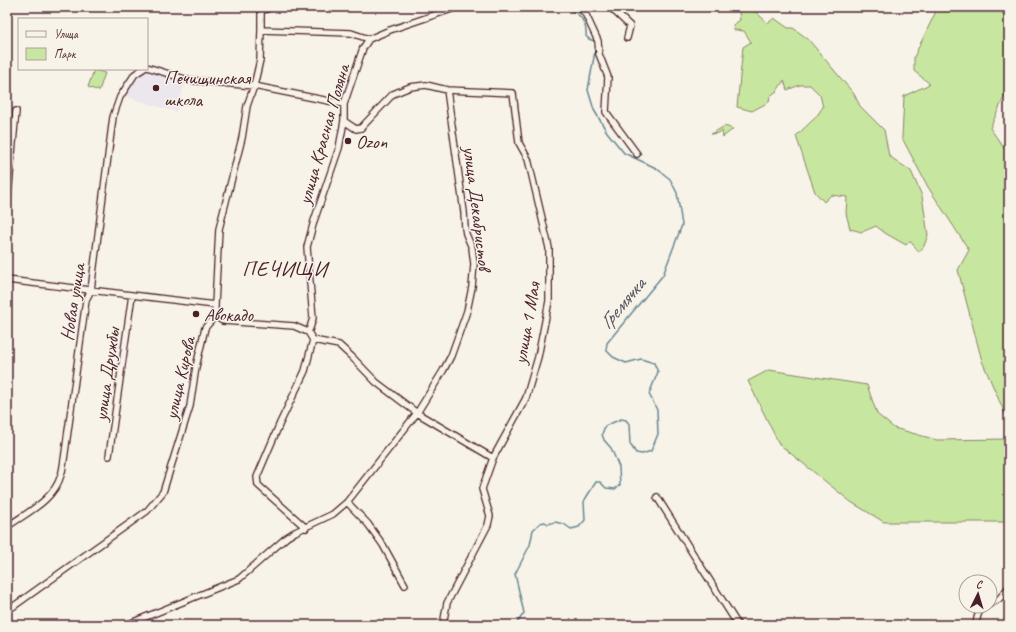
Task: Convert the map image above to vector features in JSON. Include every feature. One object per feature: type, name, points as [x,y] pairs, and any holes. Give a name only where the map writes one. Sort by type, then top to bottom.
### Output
[{"type":"street","points":[[272,7],[260,9],[260,60],[254,86],[247,106],[242,138],[219,229],[215,316],[223,321],[294,326],[308,332],[313,340],[339,345],[376,382],[417,413],[492,458]]},
{"type":"street","points":[[578,7],[585,13],[598,40],[599,54],[608,77],[606,112],[638,154]]},
{"type":"street","points":[[610,7],[630,26],[627,38]]},
{"type":"street","points":[[261,30],[351,34],[369,39],[390,30],[452,9]]},
{"type":"street","name":"улица Красная Поляна","points":[[308,332],[313,318],[307,247],[314,221],[339,148],[344,121],[344,104],[363,48],[369,39]]},
{"type":"street","points":[[148,67],[188,80],[254,86],[344,104]]},
{"type":"street","name":"Новая улица","points":[[8,526],[47,500],[54,492],[61,476],[86,300],[91,290],[112,117],[120,96],[135,74],[141,70]]},
{"type":"street","points":[[344,121],[356,129],[361,128],[394,94],[410,87],[426,85],[447,90]]},
{"type":"street","name":"улица 1 Мая","points":[[443,623],[447,603],[488,525],[490,516],[482,489],[492,458],[526,398],[538,357],[549,301],[550,248],[528,159],[519,143],[513,93],[447,90]]},
{"type":"street","name":"улица Декабристов","points":[[126,625],[239,579],[287,537],[333,514],[348,502],[417,413],[444,371],[467,311],[472,288],[474,264],[472,248],[465,228],[447,90]]},
{"type":"street","points":[[7,208],[16,111]]},
{"type":"street","points":[[7,280],[215,305]]},
{"type":"street","name":"улица Дружбы","points":[[109,456],[132,295]]},
{"type":"street","name":"улица Кирова","points":[[7,612],[147,511],[163,492],[190,406],[196,367],[205,328],[215,316]]},
{"type":"street","points":[[306,528],[258,485],[257,477],[304,371],[313,340]]},
{"type":"street","points":[[657,497],[738,625]]},
{"type":"street","points":[[348,502],[376,534],[405,585]]},
{"type":"street","points":[[998,600],[1009,587]]},
{"type":"street","points":[[976,625],[978,614]]},
{"type":"shaded area","name":"Печищинская школа","points":[[146,71],[185,82],[176,112],[130,98],[124,93],[141,72]]},
{"type":"green space","points":[[744,7],[750,7],[768,23],[774,18],[788,28],[793,28],[808,39],[854,94],[860,106],[884,130],[889,156],[911,171],[922,196],[928,235],[924,246],[919,252],[910,241],[906,245],[876,226],[862,232],[850,229],[846,213],[847,197],[831,195],[824,202],[815,192],[796,136],[816,117],[823,107],[820,95],[810,85],[800,85],[787,90],[784,80],[777,91],[770,96],[769,102],[752,111],[737,107],[743,47],[751,42],[744,31],[734,30],[733,25],[740,20],[739,12]]},
{"type":"green space","points":[[938,7],[964,7],[968,10],[971,7],[996,7],[1009,20],[1009,86],[990,128],[1009,157],[1009,423],[982,361],[958,270],[969,250],[928,187],[902,138],[904,96],[930,84],[914,71],[914,57]]},
{"type":"green space","points":[[94,70],[105,73],[99,91],[88,87]]},
{"type":"green space","points":[[725,126],[733,129],[723,137],[722,131],[711,134]]},
{"type":"green space","points":[[769,370],[867,385],[877,414],[894,428],[937,440],[1009,439],[1009,522],[884,522],[851,502],[779,444],[748,381]]},
{"type":"waterway","name":"Гремячка","points":[[564,7],[574,12],[583,20],[586,36],[596,42]]},
{"type":"waterway","name":"Гремячка","points":[[513,625],[517,623],[524,613],[515,574],[530,545],[533,530],[540,523],[545,522],[548,524],[555,522],[564,524],[571,529],[579,527],[585,520],[584,501],[596,482],[600,482],[606,488],[615,489],[620,485],[619,467],[611,448],[604,440],[602,434],[605,426],[621,419],[626,420],[629,424],[630,444],[636,453],[642,454],[651,451],[658,434],[657,410],[649,394],[658,372],[654,363],[641,359],[626,363],[613,357],[606,350],[607,343],[663,275],[682,225],[677,193],[670,179],[656,168],[624,153],[607,132],[594,110],[588,90],[596,46]]},
{"type":"place","name":"Печищинская школа","points":[[156,88]]},
{"type":"place","name":"Ozon","points":[[348,141]]},
{"type":"place","name":"Авокадо","points":[[196,314]]},
{"type":"district","name":"ПЕЧИЩИ","points":[[285,269]]}]
